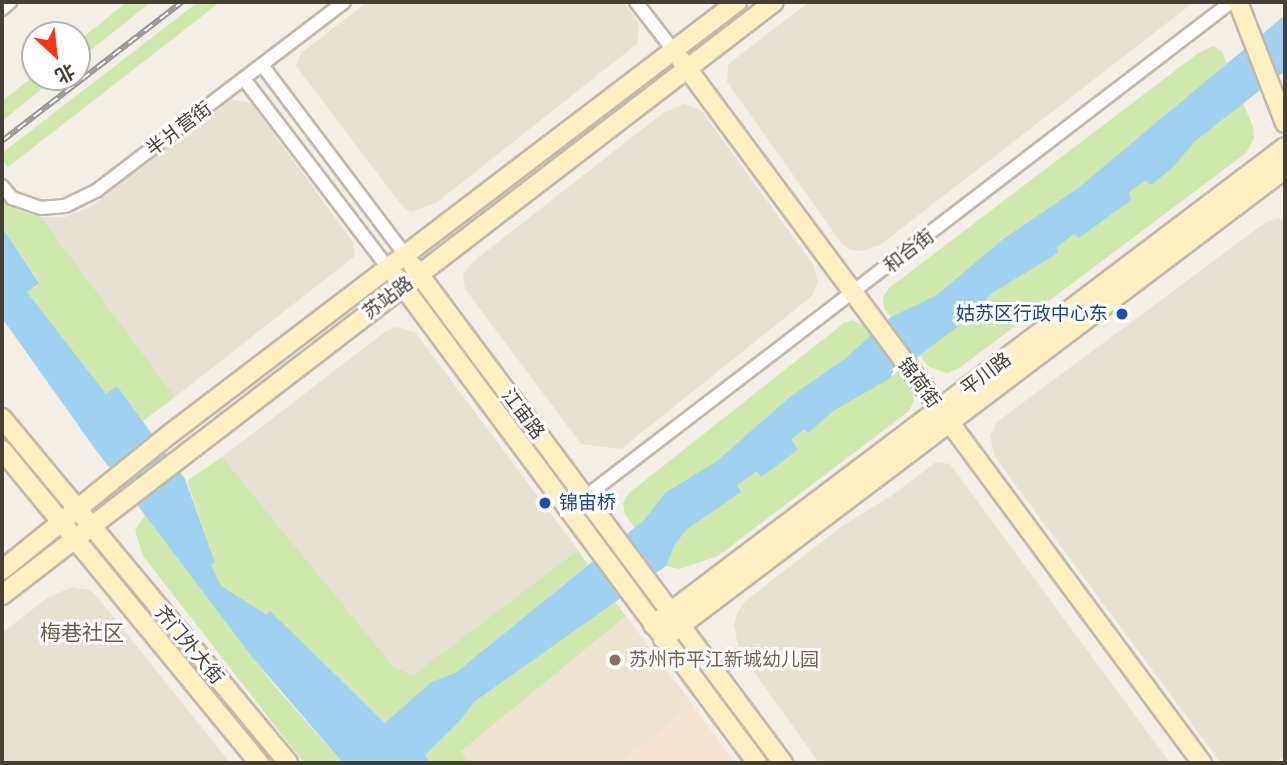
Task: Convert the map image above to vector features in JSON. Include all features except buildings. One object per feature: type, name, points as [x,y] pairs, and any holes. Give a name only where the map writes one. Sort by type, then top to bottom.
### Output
[{"type":"street","points":[[2,9],[10,2]]},
{"type":"street","name":"半爿营街","points":[[2,186],[12,198],[32,206],[52,208],[76,201],[106,184],[344,2]]},
{"type":"street","name":"锦荷街","points":[[636,2],[1202,763]]},
{"type":"street","name":"苏站路","points":[[2,570],[170,434],[737,2]]},
{"type":"street","name":"苏站路","points":[[2,595],[774,2]]},
{"type":"street","name":"和合街","points":[[585,498],[1231,2]]},
{"type":"street","points":[[1238,2],[1285,123]]},
{"type":"street","name":"江宙路","points":[[262,65],[783,763]]},
{"type":"street","name":"江宙路","points":[[244,79],[403,286],[757,763]]},
{"type":"street","name":"平川路","points":[[945,416],[1285,147]]},
{"type":"street","name":"平川路","points":[[658,632],[945,416],[1285,169]]},
{"type":"street","name":"齐门外大街","points":[[2,418],[288,763]]},
{"type":"street","name":"齐门外大街","points":[[2,450],[259,763]]},
{"type":"shaded area","points":[[367,2],[623,2],[639,23],[637,44],[436,203],[411,212],[403,207],[296,66],[301,53]]},
{"type":"shaded area","points":[[809,2],[1194,2],[880,245],[862,251],[851,250],[842,244],[727,82],[728,66],[732,61]]},
{"type":"shaded area","points":[[231,99],[251,103],[353,242],[355,256],[175,397],[41,217],[65,217],[90,207]]},
{"type":"shaded area","points":[[684,104],[701,110],[814,266],[818,281],[812,296],[621,449],[581,444],[465,289],[463,276],[470,264],[663,113]]},
{"type":"shaded area","points":[[1278,218],[1285,221],[1285,755],[1275,763],[1221,763],[995,457],[990,436],[997,422],[1266,222]]},
{"type":"shaded area","points":[[396,327],[415,332],[578,550],[415,675],[394,667],[222,457],[386,331]]},
{"type":"shaded area","points":[[936,462],[950,464],[1170,763],[819,763],[739,651],[734,625],[737,614],[744,602],[842,526],[891,496]]},
{"type":"shaded area","points":[[72,587],[90,590],[99,599],[230,763],[2,763],[2,633],[47,598]]},
{"type":"shaded area","name":"苏州市平江新城幼儿园","points":[[626,616],[693,705],[621,763],[470,763],[460,752]]},
{"type":"shaded area","points":[[693,705],[735,763],[621,763]]},
{"type":"green space","points":[[127,2],[151,2],[91,50],[91,31]]},
{"type":"green space","points":[[198,2],[219,3],[8,167],[2,160],[2,153],[82,91],[91,91],[91,84]]},
{"type":"green space","points":[[1213,46],[1222,52],[1253,127],[1254,138],[1246,153],[958,369],[947,373],[929,367],[884,308],[883,297],[889,288],[1197,54]]},
{"type":"green space","points":[[21,86],[21,91],[40,91],[2,121],[2,101]]},
{"type":"green space","points":[[2,196],[18,210],[41,217],[175,397],[143,421],[117,387],[106,395],[27,292],[39,282],[2,227]]},
{"type":"green space","points":[[853,320],[864,326],[911,389],[914,400],[909,411],[718,556],[679,569],[666,566],[655,556],[625,514],[623,503],[629,493],[844,323]]},
{"type":"green space","points":[[222,457],[394,667],[414,675],[578,550],[588,565],[455,673],[431,682],[385,723],[270,612],[267,614],[221,587],[211,565],[215,562],[187,481]]},
{"type":"green space","points":[[145,515],[278,690],[343,763],[304,763],[143,556],[135,530]]},
{"type":"green space","points":[[615,602],[626,616],[460,752],[470,763],[431,763],[425,755],[458,723],[474,702]]},
{"type":"water","points":[[1285,15],[1285,71],[1195,141],[1172,168],[1151,185],[1146,180],[1129,192],[1131,200],[1079,238],[1074,234],[1057,247],[1058,253],[992,293],[965,321],[887,380],[833,411],[808,433],[805,429],[791,439],[798,450],[761,477],[757,471],[737,485],[741,492],[687,529],[675,544],[666,566],[474,702],[458,723],[425,755],[431,763],[343,763],[253,658],[95,449],[2,318],[2,227],[39,283],[27,292],[106,394],[117,386],[185,479],[215,562],[211,565],[221,586],[266,614],[270,611],[385,723],[431,682],[455,673],[644,520],[665,493],[717,461],[790,397],[846,358],[891,317],[937,295],[1002,240],[1077,189]]},
{"type":"railway","points":[[2,141],[182,2]]},
{"type":"place","name":"姑苏区行政中心东","points":[[1122,314]]},
{"type":"place","name":"锦宙桥","points":[[545,503]]},
{"type":"place","name":"苏州市平江新城幼儿园","points":[[615,660]]},
{"type":"district","name":"梅巷社区","points":[[82,633]]}]
